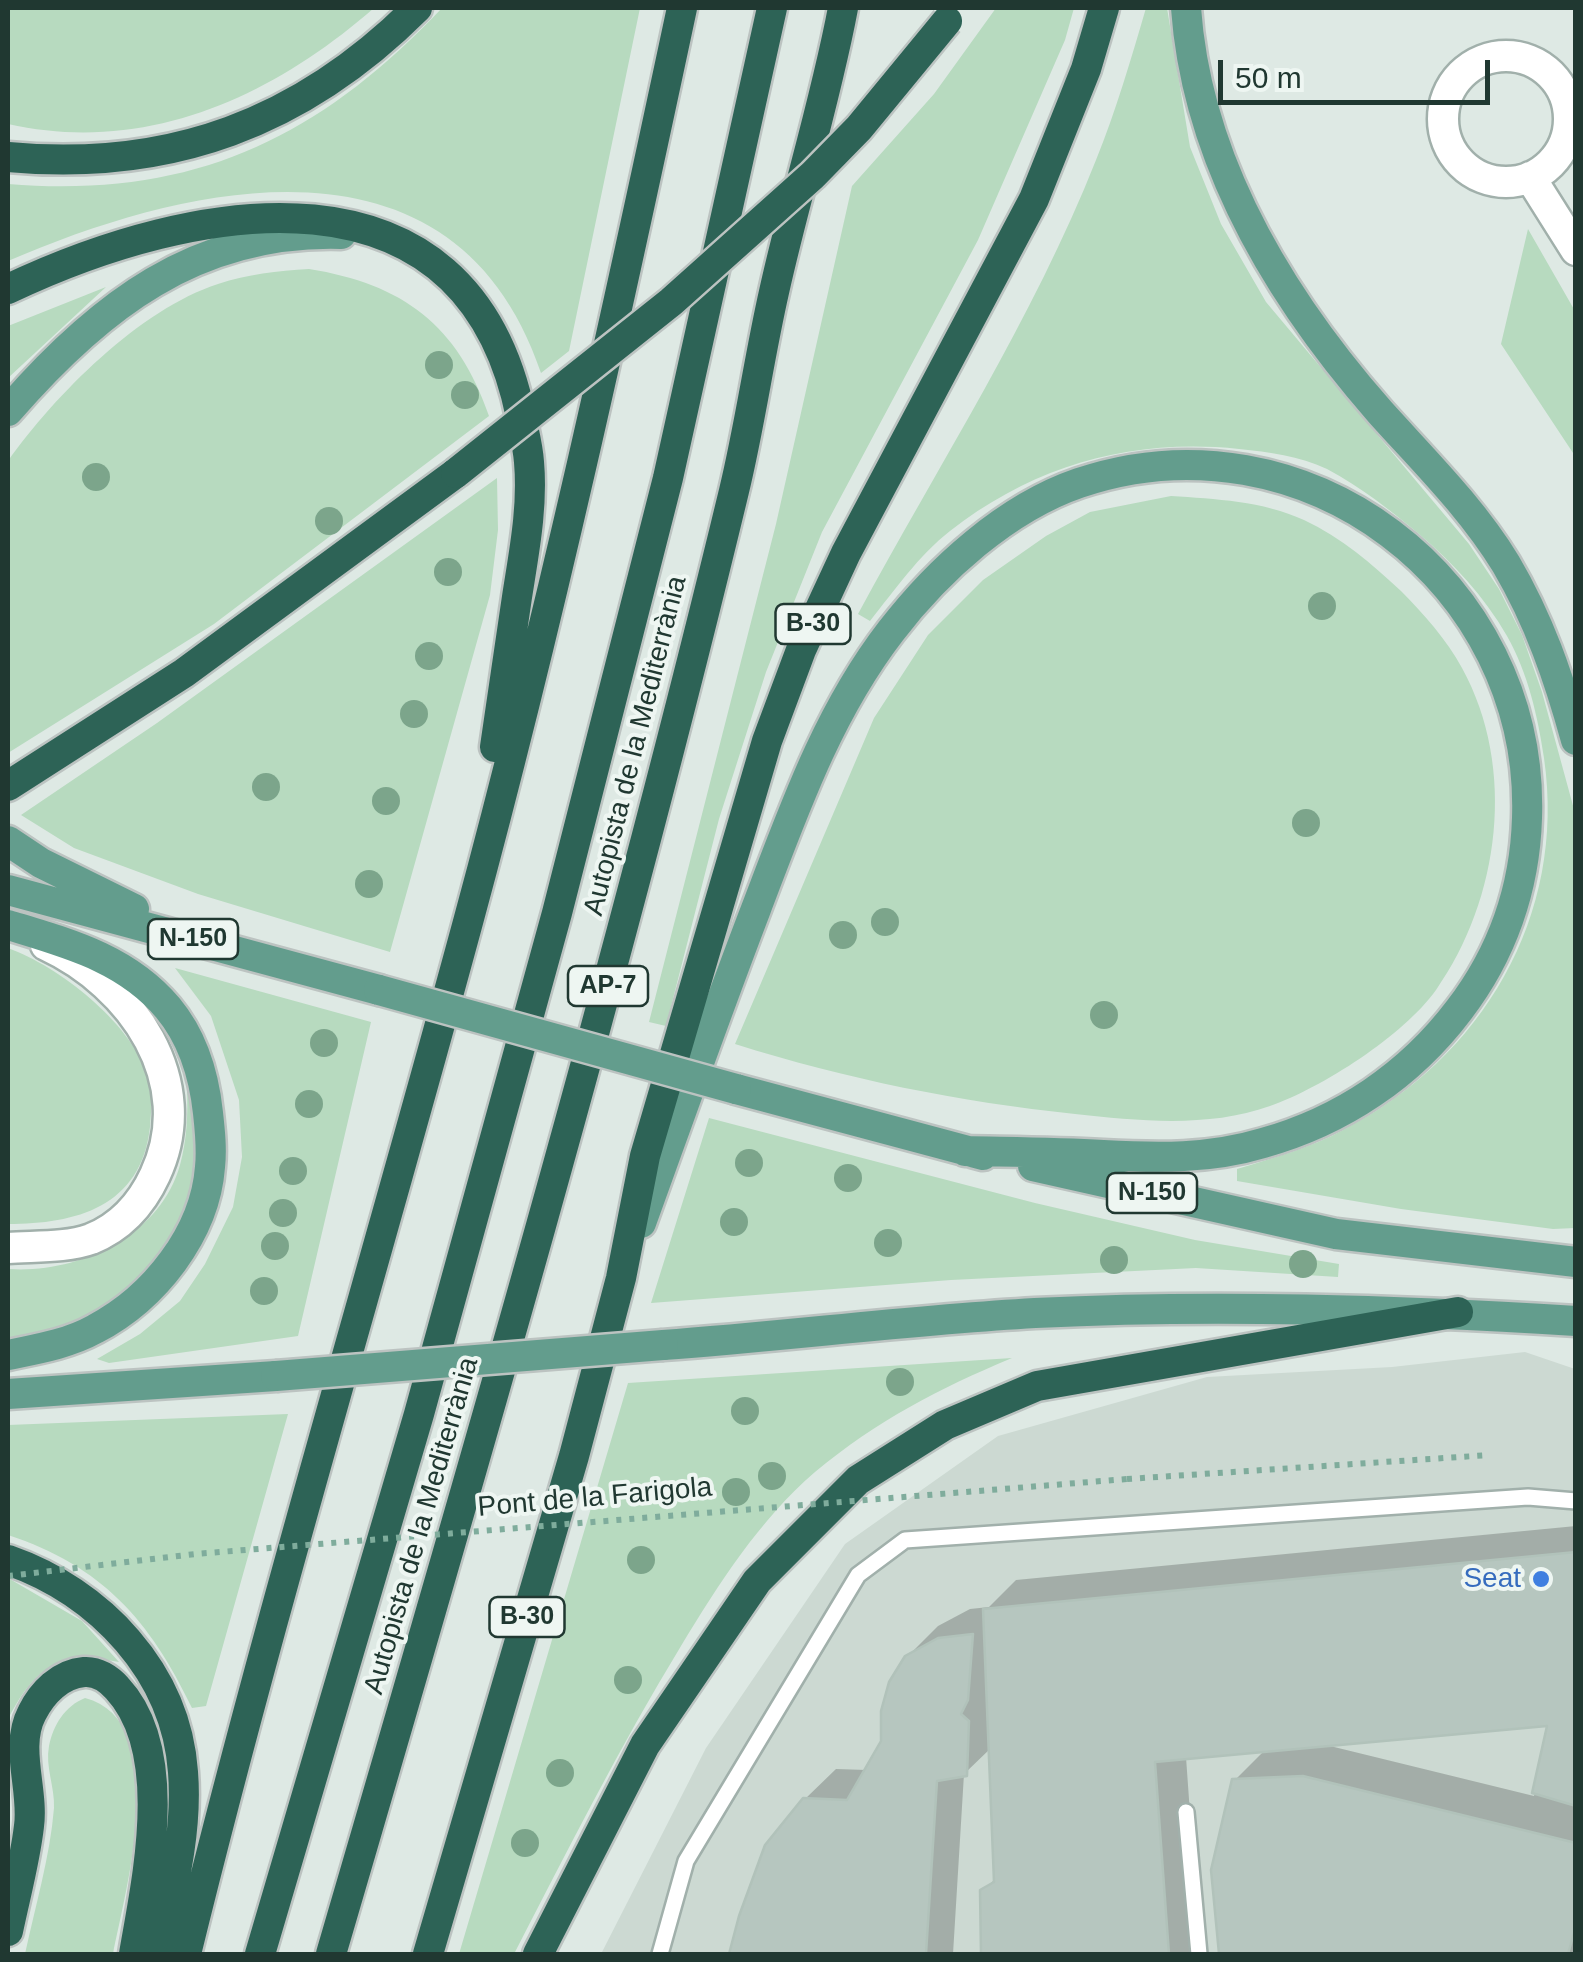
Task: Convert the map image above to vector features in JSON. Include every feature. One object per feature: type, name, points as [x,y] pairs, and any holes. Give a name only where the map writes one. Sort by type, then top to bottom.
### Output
[{"type":"highway","points":[[8,157],[53,161],[151,154],[246,127],[296,103],[324,84],[417,8]]},
{"type":"highway","points":[[186,1954],[225,1796],[470,918],[581,465],[682,8]]},
{"type":"highway","name":"Autopista de la Mediterrània","points":[[260,1954],[419,1414],[556,913],[668,478],[772,8]]},
{"type":"highway","name":"Autopista de la Mediterrània","points":[[331,1954],[487,1422],[622,937],[736,485],[774,291],[829,83],[844,8]]},
{"type":"highway","name":"B-30","points":[[428,1954],[574,1456],[621,1278],[645,1156],[746,806],[801,650],[846,553],[1034,199],[1064,129],[1104,8]]},
{"type":"highway","points":[[18,779],[184,674],[456,473],[671,302],[799,188],[859,128],[951,14]]},
{"type":"highway","points":[[8,288],[113,248],[230,219],[324,219],[362,227],[408,247],[462,290],[486,320],[510,375],[530,461],[529,519],[470,918]]},
{"type":"highway","points":[[538,1954],[645,1745],[757,1580],[858,1480],[946,1425],[1037,1386],[1458,1312]]},
{"type":"highway","points":[[8,1560],[57,1583],[110,1620],[150,1668],[167,1700],[183,1770],[184,1806],[181,1841],[158,1954]]},
{"type":"highway","points":[[8,1931],[29,1827],[31,1805],[24,1736],[30,1716],[53,1684],[85,1672],[98,1674],[112,1683],[136,1713],[144,1735],[153,1796],[134,1954]]},
{"type":"main road","points":[[1186,8],[1196,78],[1210,135],[1256,238],[1329,349],[1465,505],[1504,561],[1536,618],[1560,681],[1576,740]]},
{"type":"main road","points":[[8,410],[86,330],[152,282],[192,260],[270,238],[313,234],[357,235],[408,247]]},
{"type":"main road","points":[[621,1278],[811,762],[860,676],[892,629],[933,582],[980,540],[1029,507],[1076,484],[1130,470],[1183,465],[1238,470],[1291,482],[1343,500],[1387,529],[1426,564],[1464,608],[1489,647],[1509,690],[1526,771],[1527,833],[1520,884],[1505,931],[1479,984],[1443,1031],[1400,1073],[1308,1129],[1259,1145],[1207,1156],[1153,1158],[965,1150]]},
{"type":"main road","points":[[8,840],[78,883],[200,940]]},
{"type":"main road","name":"N-150","points":[[8,890],[965,1150],[1336,1234],[1576,1262]]},
{"type":"main road","points":[[8,926],[114,962],[168,1007],[185,1031],[199,1062],[206,1093],[210,1168],[202,1203],[188,1236],[168,1269],[136,1302],[94,1330],[50,1347],[8,1355]]},
{"type":"main road","points":[[8,1394],[1032,1314],[1163,1309],[1458,1312],[1576,1321]]},
{"type":"street","points":[[1516,56],[1544,68],[1556,81],[1572,115],[1559,152],[1546,167],[1530,178],[1501,182],[1473,174],[1462,164],[1452,154],[1442,126],[1446,97],[1462,73],[1487,58],[1516,56]]},
{"type":"street","points":[[1544,68],[1576,58]]},
{"type":"street","points":[[1530,178],[1576,250]]},
{"type":"street","points":[[8,926],[75,960],[122,1000],[148,1033],[163,1065],[169,1099],[163,1158],[152,1183],[124,1219],[109,1230],[76,1243],[8,1248]]},
{"type":"lane","points":[[660,1954],[686,1861],[858,1575],[905,1540],[1528,1497],[1576,1501]]},
{"type":"lane","points":[[1186,1812],[1199,1954]]},
{"type":"path","name":"Pont de la Farigola","points":[[8,1576],[195,1554],[1126,1478],[1490,1454]]},
{"type":"shaded area","points":[[1525,1352],[1575,1369],[1575,1954],[601,1954],[706,1748],[845,1544],[998,1436],[1207,1377],[1392,1367]]},
{"type":"green space","points":[[8,8],[374,8],[293,68],[205,111],[158,124],[109,131],[59,132],[8,124]]},
{"type":"green space","points":[[442,8],[640,8],[569,351],[541,373],[502,293],[449,239],[385,206],[314,193],[237,195],[159,209],[81,232],[8,261],[8,184],[74,186],[135,181],[193,170],[247,151],[298,126],[347,93]]},
{"type":"green space","points":[[996,8],[1074,8],[1065,40],[978,240],[822,532],[766,672],[719,819],[666,1026],[649,1022],[776,524],[852,186],[934,94]]},
{"type":"green space","points":[[1146,8],[1167,8],[1190,147],[1221,224],[1266,302],[1469,544],[1499,589],[1522,635],[1575,813],[1575,1228],[1553,1229],[1401,1209],[1237,1181],[1237,1169],[1343,1130],[1392,1100],[1436,1064],[1474,1022],[1504,976],[1527,926],[1542,873],[1548,816],[1544,758],[1521,665],[1507,636],[1478,594],[1419,534],[1352,483],[1295,458],[1199,447],[1123,453],[1051,473],[982,508],[928,551],[870,621],[858,614],[1044,277],[1103,141]]},
{"type":"green space","points":[[1528,229],[1575,311],[1575,456],[1501,344]]},
{"type":"green space","points":[[309,269],[372,286],[423,314],[461,357],[489,416],[214,624],[8,753],[8,461],[50,409],[101,357],[159,313],[218,284]]},
{"type":"green space","points":[[106,287],[8,378],[8,326]]},
{"type":"green space","points":[[497,478],[498,530],[490,595],[390,952],[198,894],[74,848],[21,815],[157,723]]},
{"type":"green space","points":[[1171,496],[1272,509],[1331,535],[1401,591],[1434,627],[1462,668],[1479,707],[1490,748],[1494,832],[1475,915],[1436,990],[1383,1042],[1313,1087],[1247,1113],[1198,1120],[1124,1119],[989,1103],[904,1088],[735,1044],[874,718],[928,635],[983,580],[1046,536],[1090,512]]},
{"type":"green space","points":[[8,948],[49,968],[90,998],[125,1035],[150,1080],[150,1127],[134,1176],[101,1206],[58,1220],[8,1224]]},
{"type":"green space","points":[[175,968],[371,1022],[298,1336],[109,1363],[97,1359],[140,1334],[180,1301],[205,1264],[233,1207],[242,1157],[239,1100],[211,1016]]},
{"type":"green space","points":[[191,1084],[197,1128],[192,1184],[171,1237],[135,1282],[87,1316],[54,1330],[8,1341],[8,1269],[61,1265],[112,1246],[135,1231],[170,1190],[184,1146],[187,1088]]},
{"type":"green space","points":[[709,1118],[1035,1203],[1195,1240],[1339,1264],[1338,1277],[1196,1268],[951,1280],[651,1303]]},
{"type":"green space","points":[[1012,1358],[886,1421],[815,1472],[776,1510],[725,1577],[658,1684],[514,1954],[459,1954],[628,1383]]},
{"type":"green space","points":[[288,1414],[206,1706],[192,1708],[159,1648],[120,1600],[70,1563],[8,1535],[8,1425]]},
{"type":"green space","points":[[8,1578],[82,1621],[119,1662],[80,1659],[51,1666],[29,1686],[8,1719]]},
{"type":"green space","points":[[85,1698],[112,1713],[129,1739],[136,1773],[133,1852],[113,1954],[25,1954],[52,1826],[49,1746],[61,1717]]},
{"type":"building","points":[[1576,1552],[1576,1806],[1532,1793],[1547,1726],[1155,1762],[1169,1954],[981,1954],[980,1890],[994,1882],[983,1609]]},
{"type":"building","points":[[973,1634],[968,1700],[961,1714],[969,1721],[967,1776],[937,1781],[926,1954],[729,1954],[765,1845],[803,1798],[847,1800],[881,1741],[881,1711],[889,1682],[905,1656],[938,1638]]},
{"type":"building","points":[[1303,1776],[1576,1843],[1576,1926],[1568,1954],[1219,1954],[1211,1870],[1232,1779]]},
{"type":"place","name":"Seat","points":[[1541,1579]]}]
